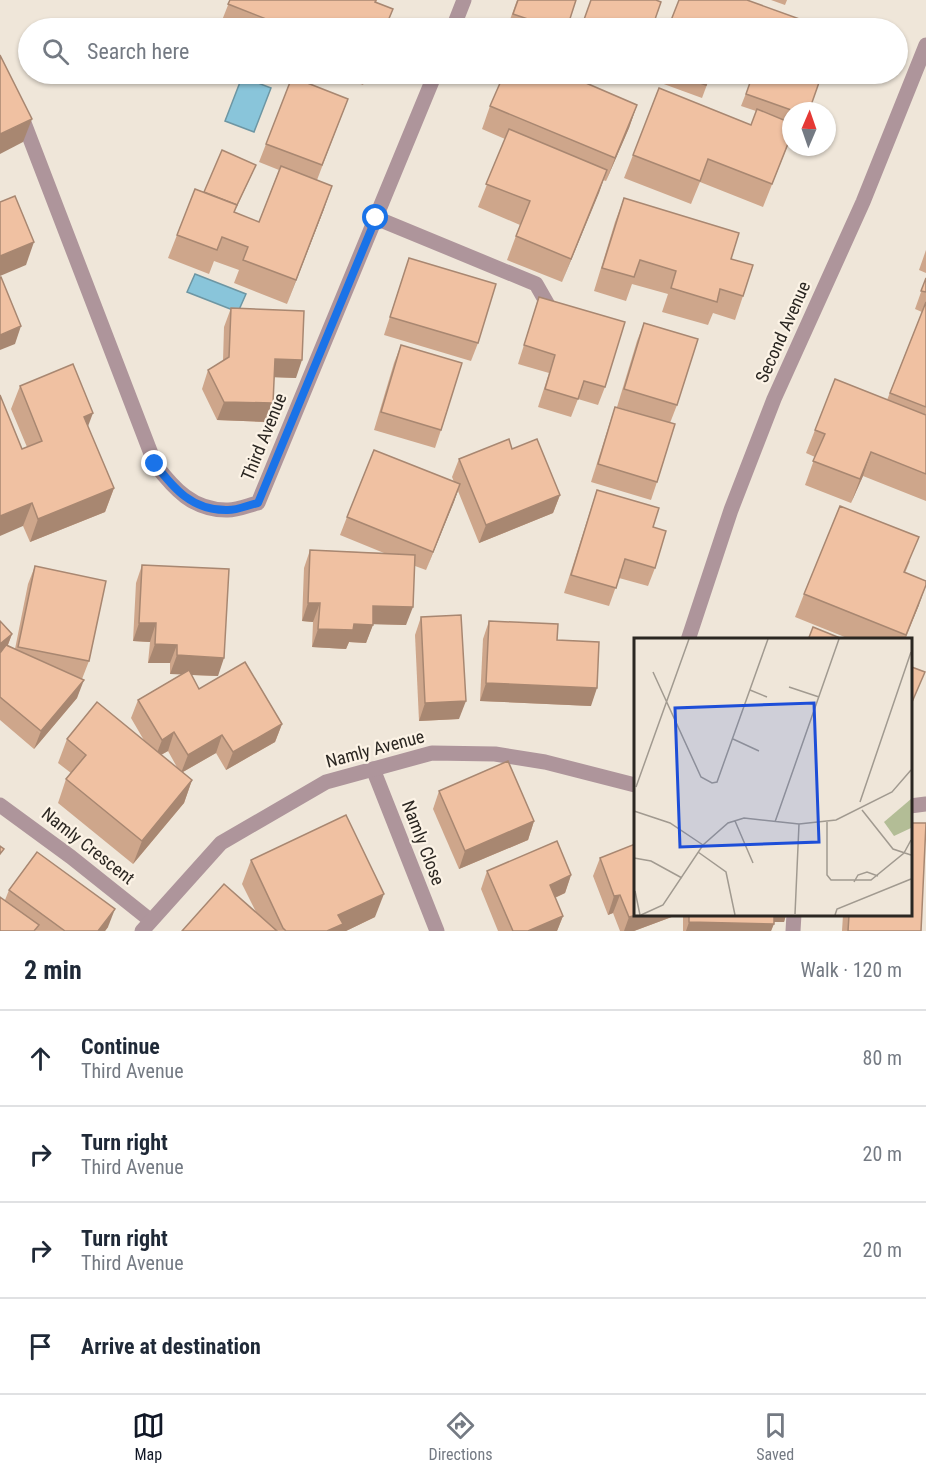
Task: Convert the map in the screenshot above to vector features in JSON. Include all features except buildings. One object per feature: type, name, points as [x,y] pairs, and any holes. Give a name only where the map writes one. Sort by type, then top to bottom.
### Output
[{"type":"street","points":[[457,18],[464,0]]},
{"type":"street","name":"Second Avenue","points":[[689,638],[730,510],[774,399],[863,202],[926,45]]},
{"type":"street","name":"Third Avenue","points":[[17,106],[155,464],[174,489],[198,505],[227,511],[258,503],[431,84]]},
{"type":"street","points":[[376,218],[536,284],[548,305]]},
{"type":"street","name":"Namly Avenue","points":[[146,925],[221,843],[326,782],[432,753],[495,754],[544,762],[634,785]]},
{"type":"street","name":"Namly Close","points":[[373,769],[437,931]]},
{"type":"street","points":[[911,806],[926,804]]},
{"type":"street","name":"Namly Crescent","points":[[0,805],[71,857],[146,925]]},
{"type":"street","points":[[793,931],[794,916]]},
{"type":"water","points":[[239,84],[260,84],[271,88],[254,132],[225,121]]},
{"type":"water","points":[[195,274],[246,294],[238,312],[187,292]]},
{"type":"route","points":[[155,464],[174,489],[198,505],[227,511],[258,503],[376,218]]}]
